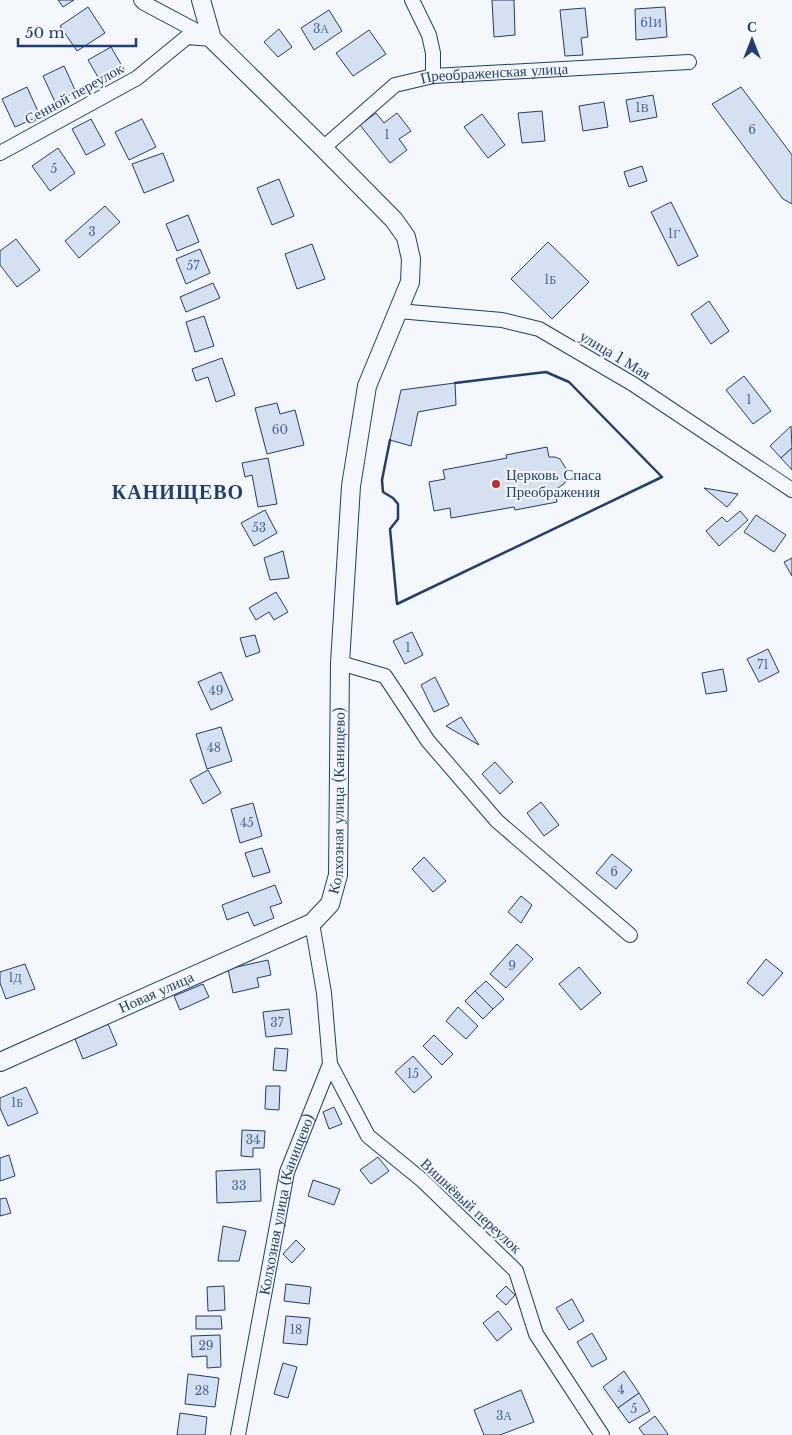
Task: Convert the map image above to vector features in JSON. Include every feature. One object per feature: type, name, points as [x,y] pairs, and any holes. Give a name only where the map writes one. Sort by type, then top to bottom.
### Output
[{"type":"street","points":[[141,0],[212,39],[394,220],[406,237],[410,259],[410,282],[398,312]]},
{"type":"street","points":[[201,0],[212,39]]},
{"type":"street","points":[[412,0],[429,35],[433,53],[433,76]]},
{"type":"street","name":"Сенной переулок","points":[[0,153],[137,78],[187,37],[212,39]]},
{"type":"street","name":"Преображенская улица","points":[[323,148],[395,85],[433,76],[689,62]]},
{"type":"street","name":"Колхозная улица (Канищево)","points":[[238,1435],[287,1172],[330,1064],[324,993],[312,923],[330,904],[338,875],[340,663],[351,486],[367,386],[398,312]]},
{"type":"street","name":"улица 1 Мая","points":[[398,312],[502,320],[539,329],[632,384],[792,490]]},
{"type":"street","points":[[340,663],[385,676],[428,741],[497,821],[630,935]]},
{"type":"street","name":"Новая улица","points":[[0,1062],[312,923]]},
{"type":"street","name":"Вишнёвый переулок","points":[[330,1064],[368,1136],[422,1180],[516,1271],[536,1334],[602,1435]]},
{"type":"building","points":[[58,0],[74,0],[63,7]]},
{"type":"building","points":[[492,0],[514,0],[515,35],[494,37]]},
{"type":"building","points":[[88,7],[105,33],[77,51],[60,26]]},
{"type":"building","points":[[665,7],[667,37],[636,40],[635,9]]},
{"type":"building","points":[[585,8],[588,37],[581,38],[583,55],[565,56],[560,10]]},
{"type":"building","points":[[329,10],[342,31],[314,50],[301,28]]},
{"type":"building","points":[[279,29],[292,47],[278,57],[264,42]]},
{"type":"building","points":[[369,30],[386,54],[353,76],[336,53]]},
{"type":"building","points":[[111,47],[125,71],[102,84],[88,60]]},
{"type":"building","points":[[64,66],[76,92],[55,102],[43,76]]},
{"type":"building","points":[[27,87],[40,116],[15,127],[2,99]]},
{"type":"building","points":[[741,87],[792,155],[792,204],[783,199],[712,104]]},
{"type":"building","points":[[653,95],[657,117],[630,122],[626,100]]},
{"type":"building","points":[[604,102],[608,127],[583,131],[579,106]]},
{"type":"building","points":[[542,111],[545,141],[522,143],[518,113]]},
{"type":"building","points":[[376,113],[384,123],[397,113],[411,131],[399,139],[407,150],[390,163],[360,125]]},
{"type":"building","points":[[482,114],[505,145],[488,158],[464,127]]},
{"type":"building","points":[[91,119],[105,145],[86,155],[72,129]]},
{"type":"building","points":[[142,119],[156,147],[129,160],[115,132]]},
{"type":"building","points":[[58,148],[75,173],[50,191],[32,166]]},
{"type":"building","points":[[163,153],[174,181],[144,193],[132,164]]},
{"type":"building","points":[[642,166],[647,181],[629,187],[624,172]]},
{"type":"building","points":[[279,179],[294,216],[272,225],[257,188]]},
{"type":"building","points":[[671,202],[698,256],[678,266],[651,212]]},
{"type":"building","points":[[105,206],[120,222],[79,258],[65,241]]},
{"type":"building","points":[[188,215],[199,242],[177,251],[166,224]]},
{"type":"building","points":[[16,239],[40,270],[17,287],[0,265],[0,251]]},
{"type":"building","points":[[548,242],[589,282],[552,319],[511,279]]},
{"type":"building","points":[[312,244],[325,279],[297,289],[285,254]]},
{"type":"building","points":[[200,249],[210,273],[186,284],[176,259]]},
{"type":"building","points":[[213,283],[220,298],[186,312],[180,297]]},
{"type":"building","points":[[709,301],[729,331],[711,344],[691,314]]},
{"type":"building","points":[[204,316],[214,346],[195,352],[186,322]]},
{"type":"building","points":[[222,358],[235,395],[216,402],[208,377],[196,381],[192,369]]},
{"type":"building","points":[[744,376],[771,411],[753,424],[726,390]]},
{"type":"building","points":[[455,383],[456,405],[418,412],[411,446],[390,440],[401,390]]},
{"type":"building","points":[[277,403],[280,414],[295,410],[304,445],[267,454],[255,408]]},
{"type":"building","points":[[791,426],[792,448],[781,458],[770,446]]},
{"type":"building","name":"Церковь Спаса Преображения","points":[[547,447],[549,457],[560,459],[567,470],[565,483],[555,490],[557,502],[515,510],[514,507],[451,518],[450,508],[434,511],[429,482],[445,479],[443,470],[507,458],[506,455]]},
{"type":"building","points":[[792,448],[792,470],[781,458]]},
{"type":"building","points":[[268,458],[277,504],[258,507],[252,475],[245,477],[242,463]]},
{"type":"building","points":[[704,488],[738,494],[727,507]]},
{"type":"building","points":[[265,510],[277,533],[254,546],[241,523]]},
{"type":"building","points":[[740,511],[748,520],[719,546],[706,531],[722,517],[727,522]]},
{"type":"building","points":[[756,515],[786,535],[774,552],[744,532]]},
{"type":"building","points":[[283,551],[289,578],[270,580],[264,558]]},
{"type":"building","points":[[792,558],[792,576],[784,562]]},
{"type":"building","points":[[276,592],[288,612],[274,620],[269,612],[256,620],[249,608]]},
{"type":"building","points":[[412,632],[423,655],[405,664],[393,641]]},
{"type":"building","points":[[255,635],[260,652],[246,657],[240,638]]},
{"type":"building","points":[[768,649],[779,672],[759,682],[747,659]]},
{"type":"building","points":[[723,669],[727,691],[706,694],[702,673]]},
{"type":"building","points":[[221,672],[233,700],[211,710],[198,682]]},
{"type":"building","points":[[435,677],[449,705],[434,712],[421,685]]},
{"type":"building","points":[[461,717],[479,745],[446,726]]},
{"type":"building","points":[[221,727],[232,761],[207,769],[196,734]]},
{"type":"building","points":[[495,762],[513,782],[500,794],[482,774]]},
{"type":"building","points":[[208,770],[221,793],[203,804],[190,780]]},
{"type":"building","points":[[541,802],[559,825],[544,836],[527,813]]},
{"type":"building","points":[[253,803],[262,836],[240,843],[231,809]]},
{"type":"building","points":[[262,848],[270,872],[253,877],[245,853]]},
{"type":"building","points":[[612,854],[632,870],[616,889],[596,873]]},
{"type":"building","points":[[424,857],[446,881],[433,892],[412,869]]},
{"type":"building","points":[[275,885],[282,903],[270,907],[274,918],[254,926],[248,912],[227,920],[222,905]]},
{"type":"building","points":[[521,896],[532,905],[521,923],[508,912]]},
{"type":"building","points":[[517,944],[533,959],[506,988],[490,974]]},
{"type":"building","points":[[766,959],[783,973],[763,996],[747,983]]},
{"type":"building","points":[[268,960],[271,975],[257,978],[259,987],[233,993],[228,969]]},
{"type":"building","points":[[25,964],[35,989],[6,999],[0,983],[0,972]]},
{"type":"building","points":[[579,967],[601,993],[581,1010],[559,984]]},
{"type":"building","points":[[486,981],[504,999],[493,1009],[475,991]]},
{"type":"building","points":[[203,984],[209,997],[180,1010],[174,996]]},
{"type":"building","points":[[475,991],[493,1009],[483,1019],[465,1001]]},
{"type":"building","points":[[458,1007],[478,1026],[466,1039],[446,1021]]},
{"type":"building","points":[[289,1009],[292,1034],[266,1037],[263,1012]]},
{"type":"building","points":[[108,1024],[117,1045],[83,1059],[75,1039]]},
{"type":"building","points":[[434,1035],[453,1054],[442,1065],[423,1046]]},
{"type":"building","points":[[275,1048],[288,1049],[286,1071],[273,1070]]},
{"type":"building","points":[[413,1056],[432,1077],[414,1093],[395,1072]]},
{"type":"building","points":[[266,1086],[280,1086],[279,1110],[265,1109]]},
{"type":"building","points":[[26,1087],[38,1113],[8,1126],[0,1108],[0,1098]]},
{"type":"building","points":[[334,1107],[342,1124],[329,1129],[323,1112]]},
{"type":"building","points":[[242,1130],[265,1131],[264,1148],[253,1148],[253,1157],[241,1156]]},
{"type":"building","points":[[9,1155],[15,1176],[0,1181],[0,1158]]},
{"type":"building","points":[[378,1157],[389,1171],[371,1184],[360,1170]]},
{"type":"building","points":[[260,1169],[261,1201],[217,1203],[216,1171]]},
{"type":"building","points":[[313,1180],[340,1189],[334,1205],[308,1196]]},
{"type":"building","points":[[6,1198],[11,1213],[0,1216],[0,1199]]},
{"type":"building","points":[[223,1226],[246,1231],[239,1261],[218,1261]]},
{"type":"building","points":[[296,1240],[305,1249],[292,1263],[283,1254]]},
{"type":"building","points":[[286,1284],[311,1287],[309,1304],[284,1301]]},
{"type":"building","points":[[224,1286],[225,1310],[208,1311],[207,1287]]},
{"type":"building","points":[[506,1286],[515,1295],[506,1305],[496,1296]]},
{"type":"building","points":[[572,1299],[584,1321],[569,1330],[556,1308]]},
{"type":"building","points":[[498,1311],[512,1329],[497,1341],[483,1323]]},
{"type":"building","points":[[196,1316],[221,1316],[222,1329],[196,1329]]},
{"type":"building","points":[[286,1316],[310,1318],[307,1345],[283,1343]]},
{"type":"building","points":[[592,1333],[607,1359],[592,1367],[577,1342]]},
{"type":"building","points":[[220,1335],[221,1367],[207,1368],[207,1356],[192,1357],[191,1336]]},
{"type":"building","points":[[283,1363],[297,1367],[288,1398],[274,1394]]},
{"type":"building","points":[[624,1371],[639,1393],[618,1408],[603,1387]]},
{"type":"building","points":[[188,1374],[219,1378],[215,1407],[185,1404]]},
{"type":"building","points":[[521,1390],[534,1422],[500,1435],[484,1435],[474,1410]]},
{"type":"building","points":[[639,1393],[650,1411],[629,1423],[618,1408]]},
{"type":"building","points":[[180,1413],[207,1417],[205,1435],[177,1435]]},
{"type":"building","points":[[655,1416],[667,1435],[644,1435],[639,1428]]},
{"type":"wall","points":[[390,440],[382,480],[383,492],[393,498],[398,504],[398,519],[390,529],[397,604],[662,477],[569,382],[546,372],[455,383]]},
{"type":"place","name":"Церковь Спаса Преображения","points":[[496,484]]},
{"type":"district","name":"КАНИЩЕВО","points":[[178,492]]}]
